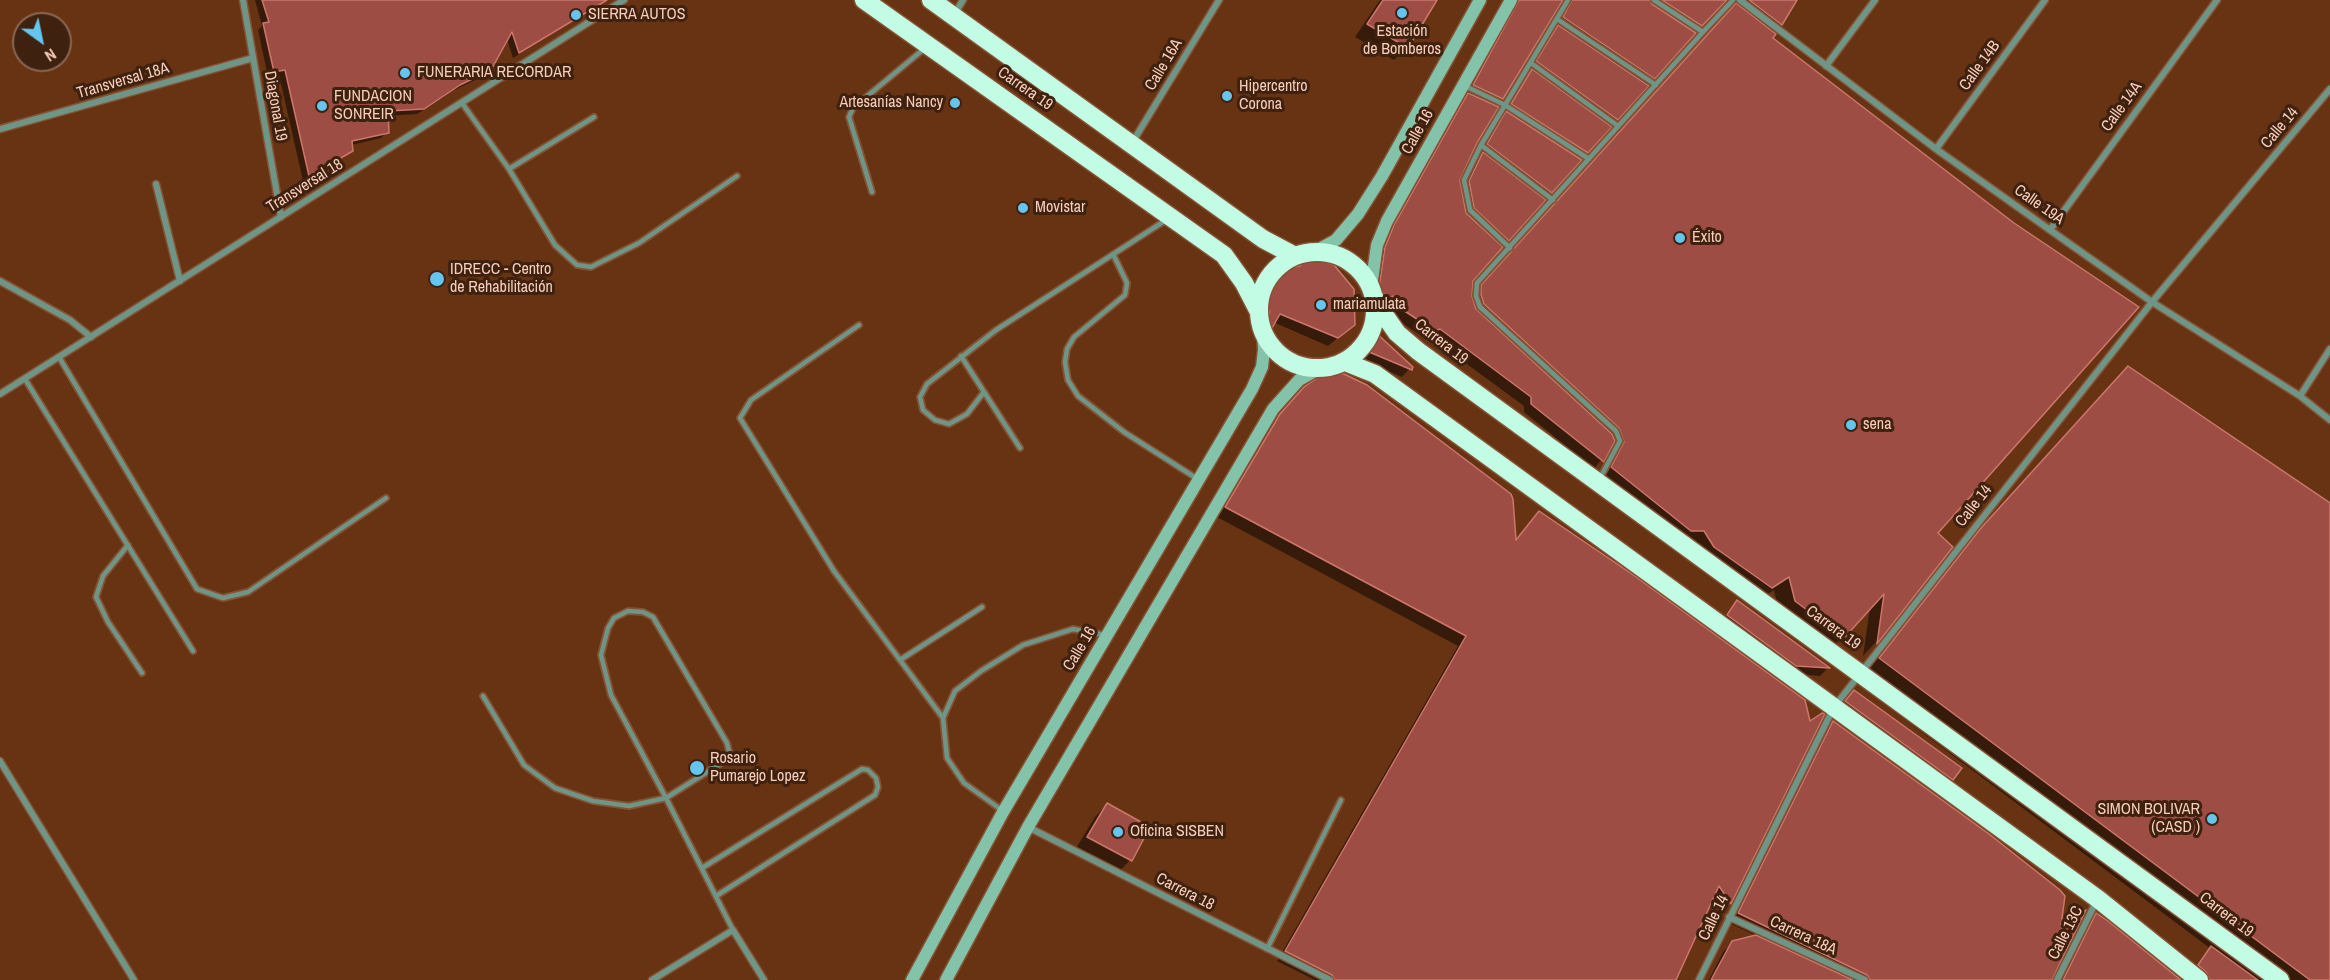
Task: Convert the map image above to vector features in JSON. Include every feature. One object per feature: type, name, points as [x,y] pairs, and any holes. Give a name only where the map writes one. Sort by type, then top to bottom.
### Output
[{"type":"highway","name":"Carrera 19","points":[[864,0],[1224,255],[1244,283],[1259,312]]},
{"type":"highway","name":"Carrera 19","points":[[931,0],[1263,239],[1295,256]]},
{"type":"highway","points":[[1314,252],[1344,258],[1360,270],[1373,292],[1375,318],[1368,339],[1362,348],[1345,362],[1320,368],[1299,366],[1281,357],[1263,332],[1259,312],[1265,283],[1278,267],[1295,256],[1314,252]]},
{"type":"highway","name":"Carrera 19","points":[[1373,292],[1397,333],[1418,351],[2280,980]]},
{"type":"highway","points":[[1345,362],[1376,374],[2098,899],[2199,980]]},
{"type":"main road","name":"Calle 16","points":[[1314,252],[1336,240],[1358,214],[1382,176],[1480,0]]},
{"type":"main road","name":"Calle 16","points":[[1373,292],[1377,245],[1387,221],[1511,0]]},
{"type":"main road","name":"Calle 16","points":[[912,980],[1003,812],[1252,389],[1262,367],[1263,332]]},
{"type":"main road","points":[[946,980],[1028,827],[1273,409],[1299,380],[1320,368]]},
{"type":"street","name":"Diagonal 19","points":[[243,0],[281,217]]},
{"type":"street","name":"Transversal 18","points":[[0,394],[624,0]]},
{"type":"street","points":[[953,17],[963,0]]},
{"type":"street","name":"Calle 16A","points":[[1131,145],[1219,0]]},
{"type":"street","name":"Calle 19A","points":[[1740,0],[1936,148],[2050,230],[2152,302],[2300,396],[2330,420]]},
{"type":"street","points":[[1826,66],[1875,0]]},
{"type":"street","name":"Calle 14B","points":[[1936,148],[2044,0]]},
{"type":"street","name":"Calle 14A","points":[[2050,230],[2217,0]]},
{"type":"street","name":"Transversal 18A","points":[[0,129],[254,58]]},
{"type":"street","name":"Calle 14","points":[[1699,980],[1834,707],[2152,302],[2330,89]]},
{"type":"street","points":[[156,184],[180,280]]},
{"type":"street","points":[[0,281],[70,320],[91,337]]},
{"type":"street","points":[[2300,396],[2330,349]]},
{"type":"street","points":[[0,761],[134,980]]},
{"type":"street","name":"Carrera 18","points":[[1028,827],[1330,980]]},
{"type":"street","name":"Calle 13C","points":[[2057,980],[2098,899]]},
{"type":"street","name":"Carrera 18A","points":[[1729,917],[1865,980]]},
{"type":"street","points":[[652,980],[733,930],[764,980]]},
{"type":"street","points":[[1309,980],[1313,972]]},
{"type":"lane","points":[[1510,248],[1470,210],[1464,180],[1481,145],[1568,0]]},
{"type":"lane","points":[[1654,0],[1702,32]]},
{"type":"lane","points":[[1598,482],[1620,441],[1616,431],[1480,307],[1476,296],[1478,284],[1733,0]]},
{"type":"lane","points":[[1557,19],[1656,85]]},
{"type":"lane","points":[[872,192],[849,117],[853,108],[929,44]]},
{"type":"lane","points":[[1531,63],[1618,126]]},
{"type":"lane","points":[[1463,85],[1505,105],[1589,159]]},
{"type":"lane","points":[[462,103],[509,169],[555,245],[577,265],[591,267],[639,243],[737,176]]},
{"type":"lane","points":[[509,169],[594,117]]},
{"type":"lane","points":[[1481,145],[1553,200]]},
{"type":"lane","points":[[984,392],[967,414],[949,424],[935,420],[923,410],[920,397],[927,384],[996,330],[1171,217]]},
{"type":"lane","points":[[1113,254],[1127,283],[1125,295],[1074,337],[1066,349],[1065,362],[1068,380],[1078,396],[1124,432],[1199,480]]},
{"type":"lane","points":[[860,325],[751,400],[740,418],[834,571],[944,718]]},
{"type":"lane","points":[[961,356],[1020,448]]},
{"type":"lane","points":[[59,357],[197,589],[223,598],[248,592],[386,498]]},
{"type":"lane","points":[[25,379],[193,651]]},
{"type":"lane","points":[[128,545],[103,576],[96,597],[108,622],[142,673]]},
{"type":"lane","points":[[900,660],[982,607]]},
{"type":"lane","points":[[483,696],[524,765],[555,788],[594,801],[629,806],[666,798],[726,760],[729,751],[727,742],[653,617],[643,612],[628,611],[614,618],[608,628],[601,655],[611,695],[666,798],[733,930]]},
{"type":"lane","points":[[1003,812],[964,783],[946,758],[944,718],[955,691],[981,671],[1023,645],[1073,629],[1108,635]]},
{"type":"lane","points":[[702,868],[862,769],[868,770],[876,778],[878,787],[875,795],[716,896]]},
{"type":"lane","points":[[1267,949],[1341,800]]},
{"type":"building","points":[[262,0],[607,0],[519,53],[512,32],[491,70],[460,85],[424,109],[388,111],[389,133],[352,141],[353,151],[309,176],[285,70],[274,72],[263,23],[269,22]]},
{"type":"building","name":"Estación de Bomberos","points":[[1383,0],[1437,0],[1408,48],[1367,24]]},
{"type":"building","points":[[1519,0],[1563,0],[1503,99],[1473,85]]},
{"type":"building","points":[[1572,0],[1650,0],[1652,4],[1696,33],[1655,79],[1563,17]]},
{"type":"building","points":[[1662,0],[1727,0],[1702,26]]},
{"type":"building","points":[[1749,0],[1797,0],[1782,25]]},
{"type":"building","points":[[1736,3],[1776,34],[1773,38],[2014,223],[2139,307],[1938,533],[1953,547],[1877,644],[1884,594],[1844,638],[1795,601],[1789,577],[1772,588],[1714,547],[1704,531],[1691,531],[1611,467],[1624,442],[1619,428],[1484,304],[1481,295],[1481,285]]},
{"type":"building","points":[[1558,25],[1649,86],[1618,120],[1536,61]]},
{"type":"building","points":[[1532,69],[1612,127],[1588,153],[1511,104]]},
{"type":"building","points":[[1468,93],[1499,107],[1477,143],[1460,180],[1466,213],[1503,247],[1473,281],[1472,296],[1476,309],[1612,434],[1615,441],[1604,462],[1531,404],[1531,397],[1440,329],[1435,331],[1390,301],[1393,296],[1388,300],[1379,287],[1385,247],[1394,225]]},
{"type":"building","points":[[1506,111],[1582,160],[1552,193],[1487,144]]},
{"type":"building","points":[[1483,152],[1546,200],[1509,241],[1474,208],[1469,181]]},
{"type":"building","points":[[1306,258],[1318,259],[1334,265],[1354,289],[1355,325],[1338,338],[1280,314],[1271,330],[1267,325],[1266,320],[1270,312],[1264,298],[1271,280],[1281,268],[1287,265],[1300,266]]},
{"type":"building","points":[[1373,330],[1413,367],[1412,370],[1362,349]]},
{"type":"building","name":"SIMON BOLIVAR (CASD )","points":[[2128,366],[2330,503],[2330,980],[2310,980],[1879,658],[1981,528]]},
{"type":"building","points":[[1327,371],[1344,374],[1367,385],[1511,494],[1516,540],[1539,511],[1632,574],[1805,700],[1810,721],[1822,713],[1825,714],[1731,904],[1719,886],[1676,980],[1335,980],[1332,975],[1285,951],[1466,636],[1225,507],[1280,414],[1304,387]]},
{"type":"building","points":[[1737,600],[1830,668],[1796,666],[1727,615]]},
{"type":"building","points":[[1854,690],[1962,768],[1953,780],[1845,701]]},
{"type":"building","points":[[1833,721],[1989,834],[2060,890],[2065,896],[2061,926],[2086,910],[2052,980],[1870,980],[1867,975],[1738,913]]},
{"type":"building","name":"Oficina SISBEN","points":[[1107,803],[1150,827],[1132,861],[1087,837]]},
{"type":"building","points":[[2096,913],[2108,921],[2181,980],[2063,980]]},
{"type":"building","points":[[1756,935],[1853,980],[1711,980],[1732,941]]},
{"type":"building","points":[[2211,946],[2258,980],[2210,980],[2206,972],[2198,965]]},
{"type":"place","name":"Estación de Bomberos","points":[[1402,13]]},
{"type":"place","name":"SIERRA AUTOS","points":[[576,15]]},
{"type":"place","name":"FUNERARIA RECORDAR","points":[[405,73]]},
{"type":"place","name":"Hipercentro Corona","points":[[1227,96]]},
{"type":"place","name":"Artesanías Nancy","points":[[955,103]]},
{"type":"place","name":"FUNDACION SONREIR","points":[[322,106]]},
{"type":"place","name":"Movistar","points":[[1023,208]]},
{"type":"place","name":"Éxito","points":[[1680,238]]},
{"type":"place","name":"IDRECC - Centro de Rehabilitación","points":[[437,279]]},
{"type":"place","name":"mariamulata","points":[[1321,305]]},
{"type":"place","name":"sena","points":[[1851,425]]},
{"type":"place","name":"Rosario Pumarejo Lopez","points":[[697,768]]},
{"type":"place","name":"SIMON BOLIVAR (CASD )","points":[[2212,819]]},
{"type":"place","name":"Oficina SISBEN","points":[[1118,832]]}]
